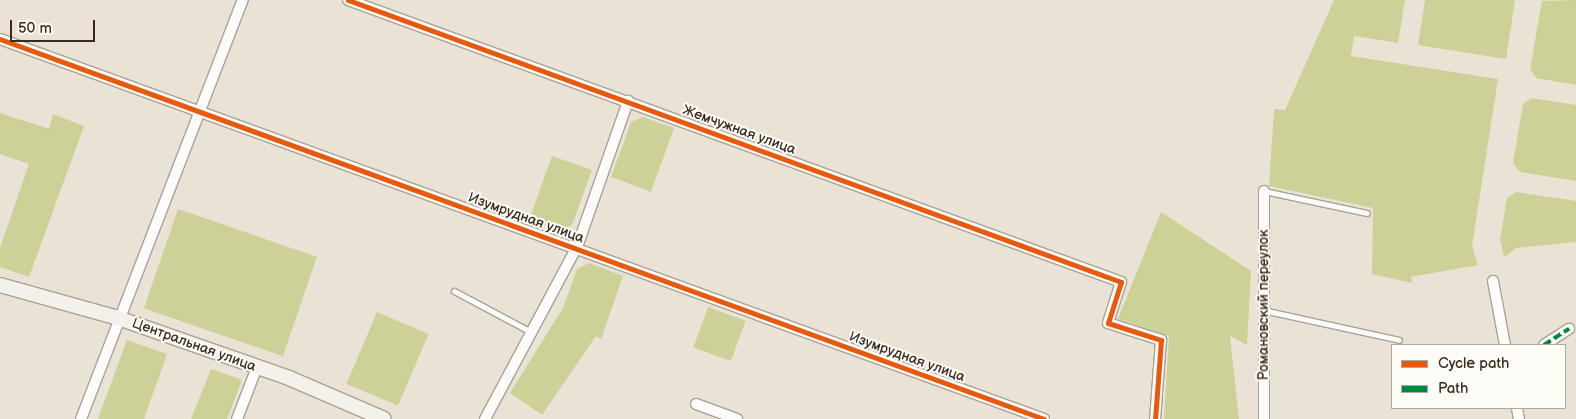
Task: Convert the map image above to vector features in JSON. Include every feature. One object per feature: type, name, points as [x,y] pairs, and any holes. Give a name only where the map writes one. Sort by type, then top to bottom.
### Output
[{"type":"main road","name":"Центральная улица","points":[[0,285],[118,318],[364,408],[384,419]]},
{"type":"street","points":[[81,419],[118,318],[200,114],[243,0]]},
{"type":"street","name":"Жемчужная улица","points":[[348,0],[1122,282],[1108,323],[1161,340],[1155,419]]},
{"type":"street","name":"Изумрудная улица","points":[[0,40],[200,114],[577,247],[1044,419]]},
{"type":"street","points":[[485,419],[533,333],[577,247],[628,102]]},
{"type":"street","name":"Романовский переулок","points":[[1264,192],[1264,419]]},
{"type":"street","points":[[1493,281],[1505,344]]},
{"type":"street","points":[[1546,344],[1569,329]]},
{"type":"street","points":[[237,419],[257,368]]},
{"type":"street","points":[[696,404],[737,419]]},
{"type":"lane","points":[[1264,192],[1367,213]]},
{"type":"lane","points":[[454,291],[533,333]]},
{"type":"lane","points":[[1263,310],[1399,340]]},
{"type":"green space","points":[[1334,0],[1405,0],[1398,43],[1354,36],[1351,56],[1498,79],[1472,246],[1478,265],[1411,277],[1412,283],[1372,274],[1373,208],[1269,186],[1274,109],[1285,110]]},
{"type":"green space","points":[[1425,0],[1515,0],[1506,59],[1418,45]]},
{"type":"green space","points":[[1576,0],[1576,85],[1536,78],[1530,69],[1542,1]]},
{"type":"green space","points":[[1532,98],[1576,105],[1576,181],[1520,172],[1513,163],[1523,104]]},
{"type":"green space","points":[[0,113],[49,129],[53,114],[84,126],[29,277],[0,267],[0,248],[29,164],[0,154]]},
{"type":"green space","points":[[643,117],[674,128],[651,192],[611,177],[631,122]]},
{"type":"green space","points":[[552,156],[592,170],[572,225],[561,231],[529,220]]},
{"type":"green space","points":[[1516,192],[1576,201],[1576,242],[1516,248],[1504,257],[1500,239],[1507,198]]},
{"type":"green space","points":[[178,209],[317,257],[283,356],[144,308]]},
{"type":"green space","points":[[1161,212],[1251,271],[1247,345],[1230,336],[1239,419],[1164,419],[1169,336],[1118,319]]},
{"type":"green space","points":[[589,263],[623,276],[601,339],[596,336],[542,415],[510,393],[563,308],[577,269]]},
{"type":"green space","points":[[708,307],[746,321],[731,361],[693,347]]},
{"type":"green space","points":[[377,312],[429,334],[398,406],[347,384]]},
{"type":"green space","points":[[127,340],[167,354],[144,419],[98,419]]},
{"type":"green space","points":[[211,369],[242,380],[227,419],[191,419]]},
{"type":"marked path","points":[[1546,344],[1569,329]]},
{"type":"cycle path","points":[[348,0],[1121,282],[1108,323],[1161,340],[1155,419]]},
{"type":"cycle path","points":[[0,39],[1044,419]]}]
